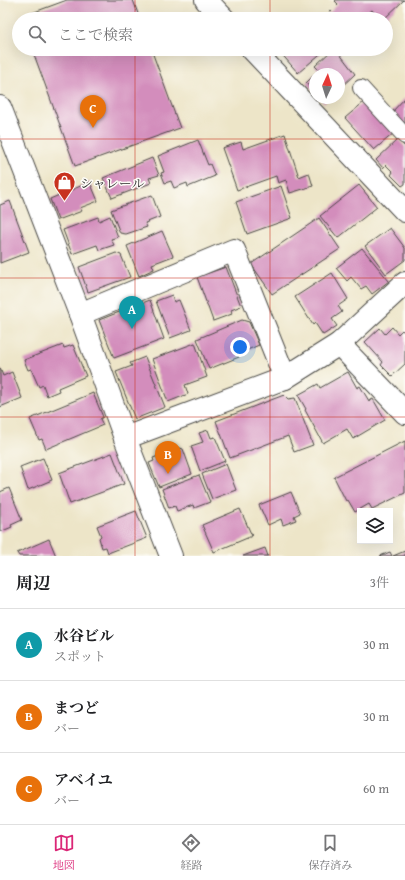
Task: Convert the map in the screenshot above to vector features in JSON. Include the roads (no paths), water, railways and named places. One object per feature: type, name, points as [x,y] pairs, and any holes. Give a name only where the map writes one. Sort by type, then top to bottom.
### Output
[{"type":"street","points":[[206,0],[217,12]]},
{"type":"street","points":[[259,56],[405,211]]},
{"type":"street","points":[[0,107],[171,556]]},
{"type":"street","points":[[80,314],[234,250],[285,378]]},
{"type":"street","points":[[125,438],[285,378],[339,344],[405,284]]},
{"type":"street","points":[[339,344],[405,413]]},
{"type":"lane","points":[[361,88],[405,136]]},
{"type":"place","name":"アベイユ","points":[[93,128]]},
{"type":"place","name":"シャレール","points":[[64,202]]},
{"type":"place","name":"水谷ビル","points":[[132,329]]},
{"type":"place","name":"まつど","points":[[168,474]]}]
